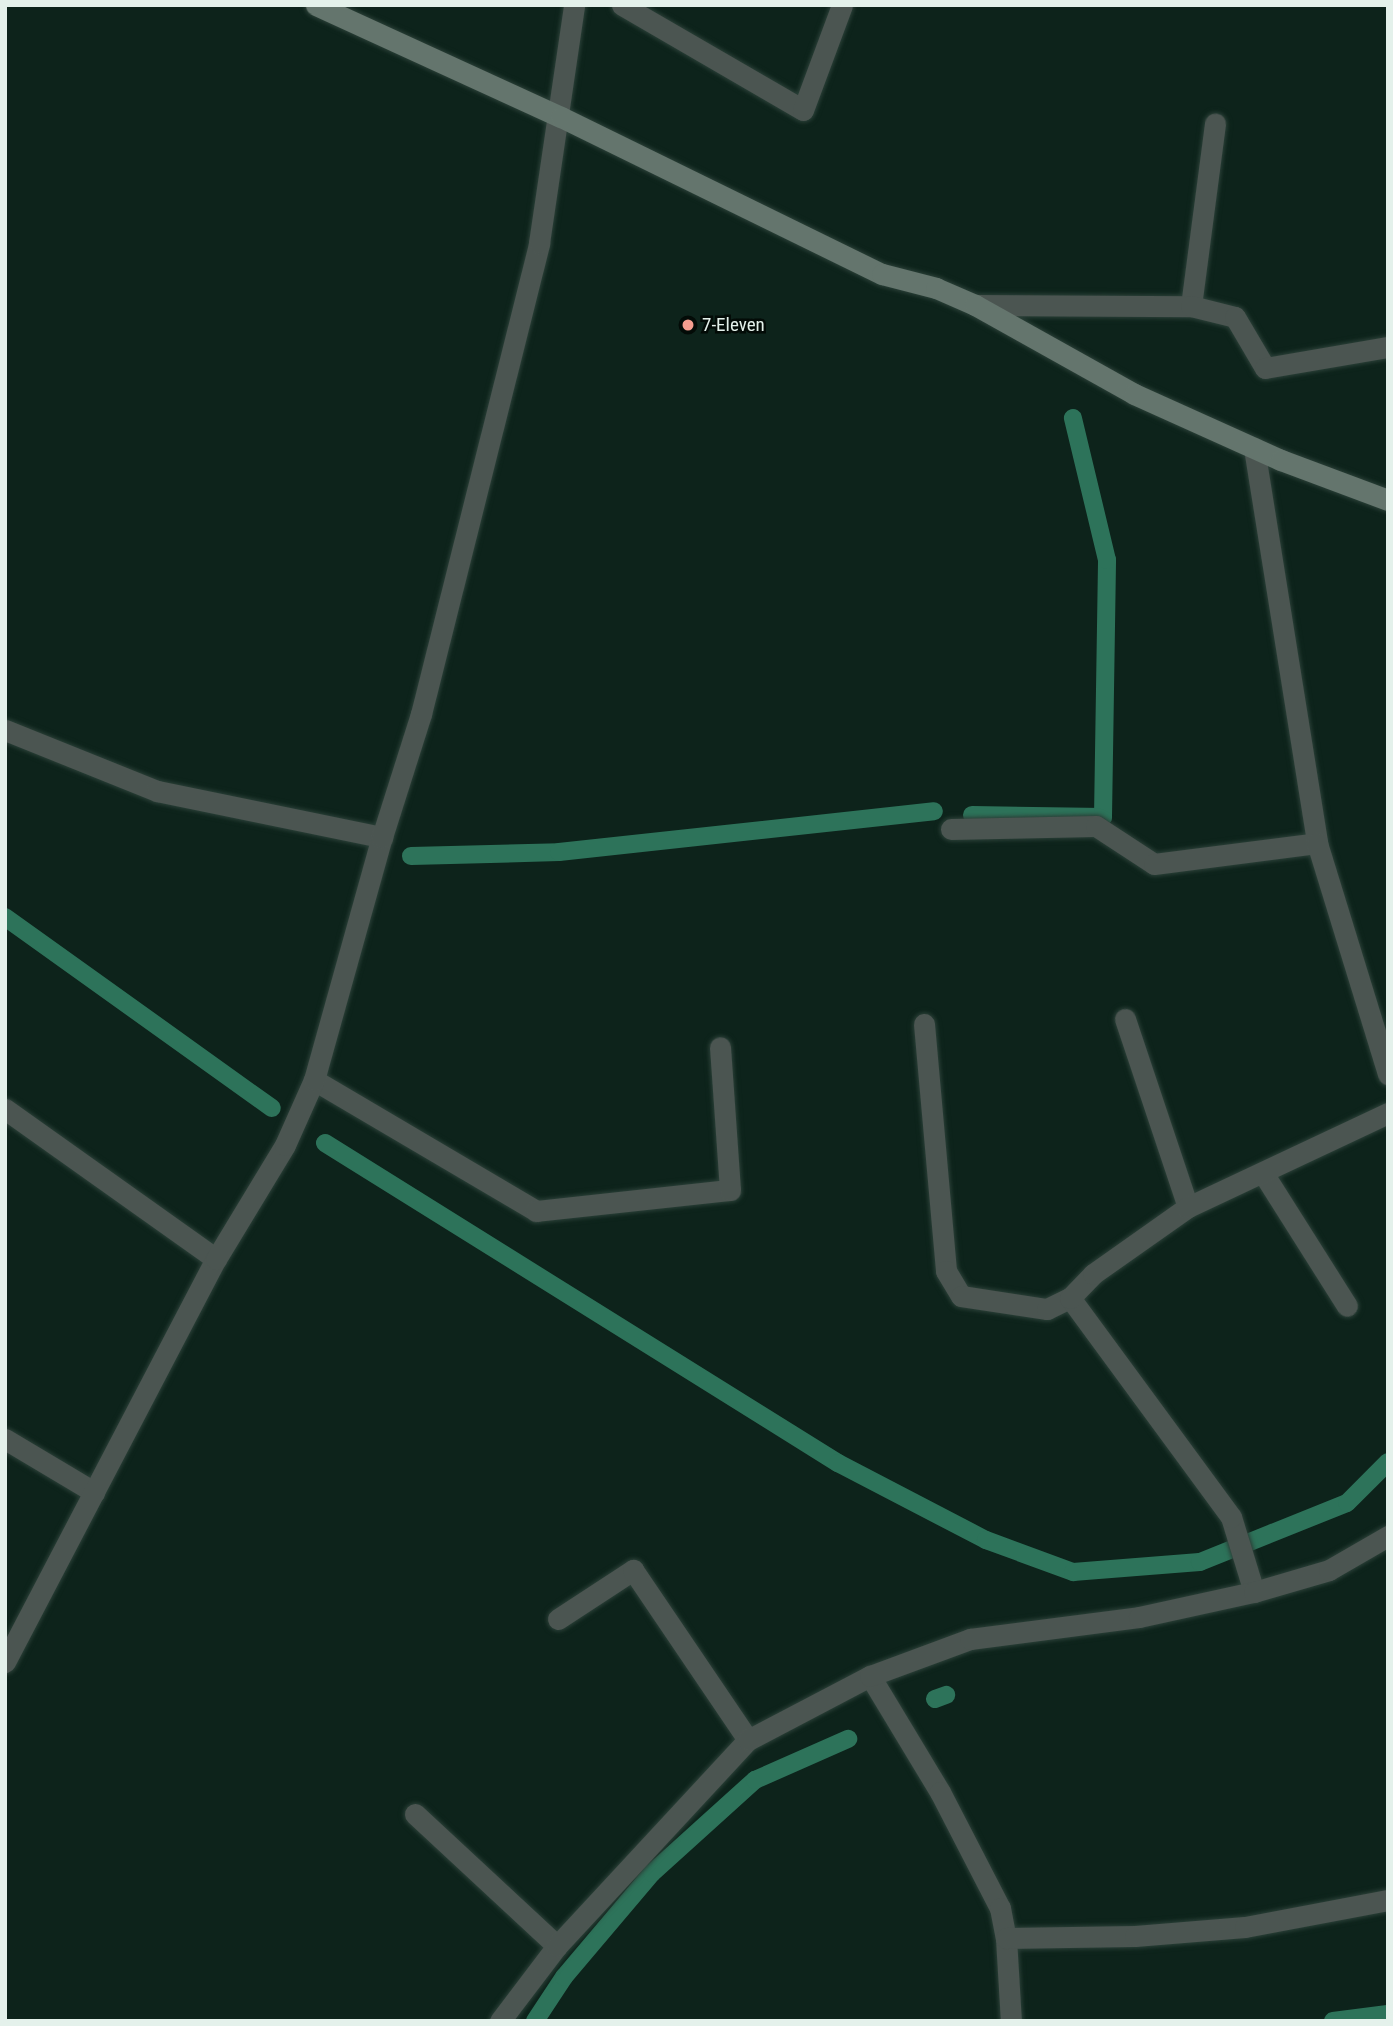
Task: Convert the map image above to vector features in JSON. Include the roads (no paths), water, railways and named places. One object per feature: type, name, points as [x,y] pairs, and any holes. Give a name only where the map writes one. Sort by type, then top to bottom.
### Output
[{"type":"street","points":[[316,5],[561,117],[882,274],[936,288],[975,305],[1134,394],[1254,448],[1388,500]]},
{"type":"street","points":[[5,1662],[216,1259],[285,1145],[314,1080],[382,837],[422,715],[532,270],[561,117],[574,5]]},
{"type":"street","points":[[622,5],[803,110],[842,5]]},
{"type":"street","points":[[1191,306],[1215,124]]},
{"type":"street","points":[[975,305],[1191,306],[1235,317],[1265,368],[1388,347]]},
{"type":"street","points":[[1254,448],[1317,843],[1388,1074]]},
{"type":"street","points":[[5,730],[157,791],[382,837]]},
{"type":"street","points":[[951,828],[1096,826],[1154,864],[1317,843]]},
{"type":"street","points":[[1125,1019],[1188,1207]]},
{"type":"street","points":[[924,1024],[946,1271],[961,1296],[1047,1310],[1070,1298],[1093,1274],[1188,1207],[1388,1113]]},
{"type":"street","points":[[314,1080],[537,1211],[730,1190],[720,1047]]},
{"type":"street","points":[[5,1109],[216,1259]]},
{"type":"street","points":[[1263,1173],[1347,1306]]},
{"type":"street","points":[[1070,1298],[1231,1517],[1254,1592]]},
{"type":"street","points":[[5,1439],[94,1492]]},
{"type":"street","points":[[500,2021],[557,1946],[748,1740],[870,1676],[970,1639],[1139,1617],[1254,1592],[1329,1570],[1387,1544]]},
{"type":"street","points":[[558,1619],[634,1570],[748,1740]]},
{"type":"street","points":[[870,1676],[940,1792],[999,1908],[1006,1938],[1011,2021]]},
{"type":"street","points":[[415,1814],[557,1946]]},
{"type":"street","points":[[1006,1938],[1135,1936],[1245,1927],[1388,1900]]},
{"type":"waterway","points":[[972,815],[1103,817],[1107,560],[1073,418]]},
{"type":"waterway","points":[[411,856],[559,852],[934,811]]},
{"type":"waterway","points":[[5,917],[272,1108]]},
{"type":"waterway","points":[[325,1143],[838,1463],[986,1540],[1073,1572],[1200,1562],[1347,1503],[1388,1462]]},
{"type":"waterway","points":[[935,1699],[946,1695]]},
{"type":"waterway","points":[[535,2021],[564,1977],[652,1873],[755,1780],[848,1739]]},
{"type":"waterway","points":[[1333,2021],[1388,2014]]},
{"type":"place","name":"7-Eleven","points":[[688,325]]}]
